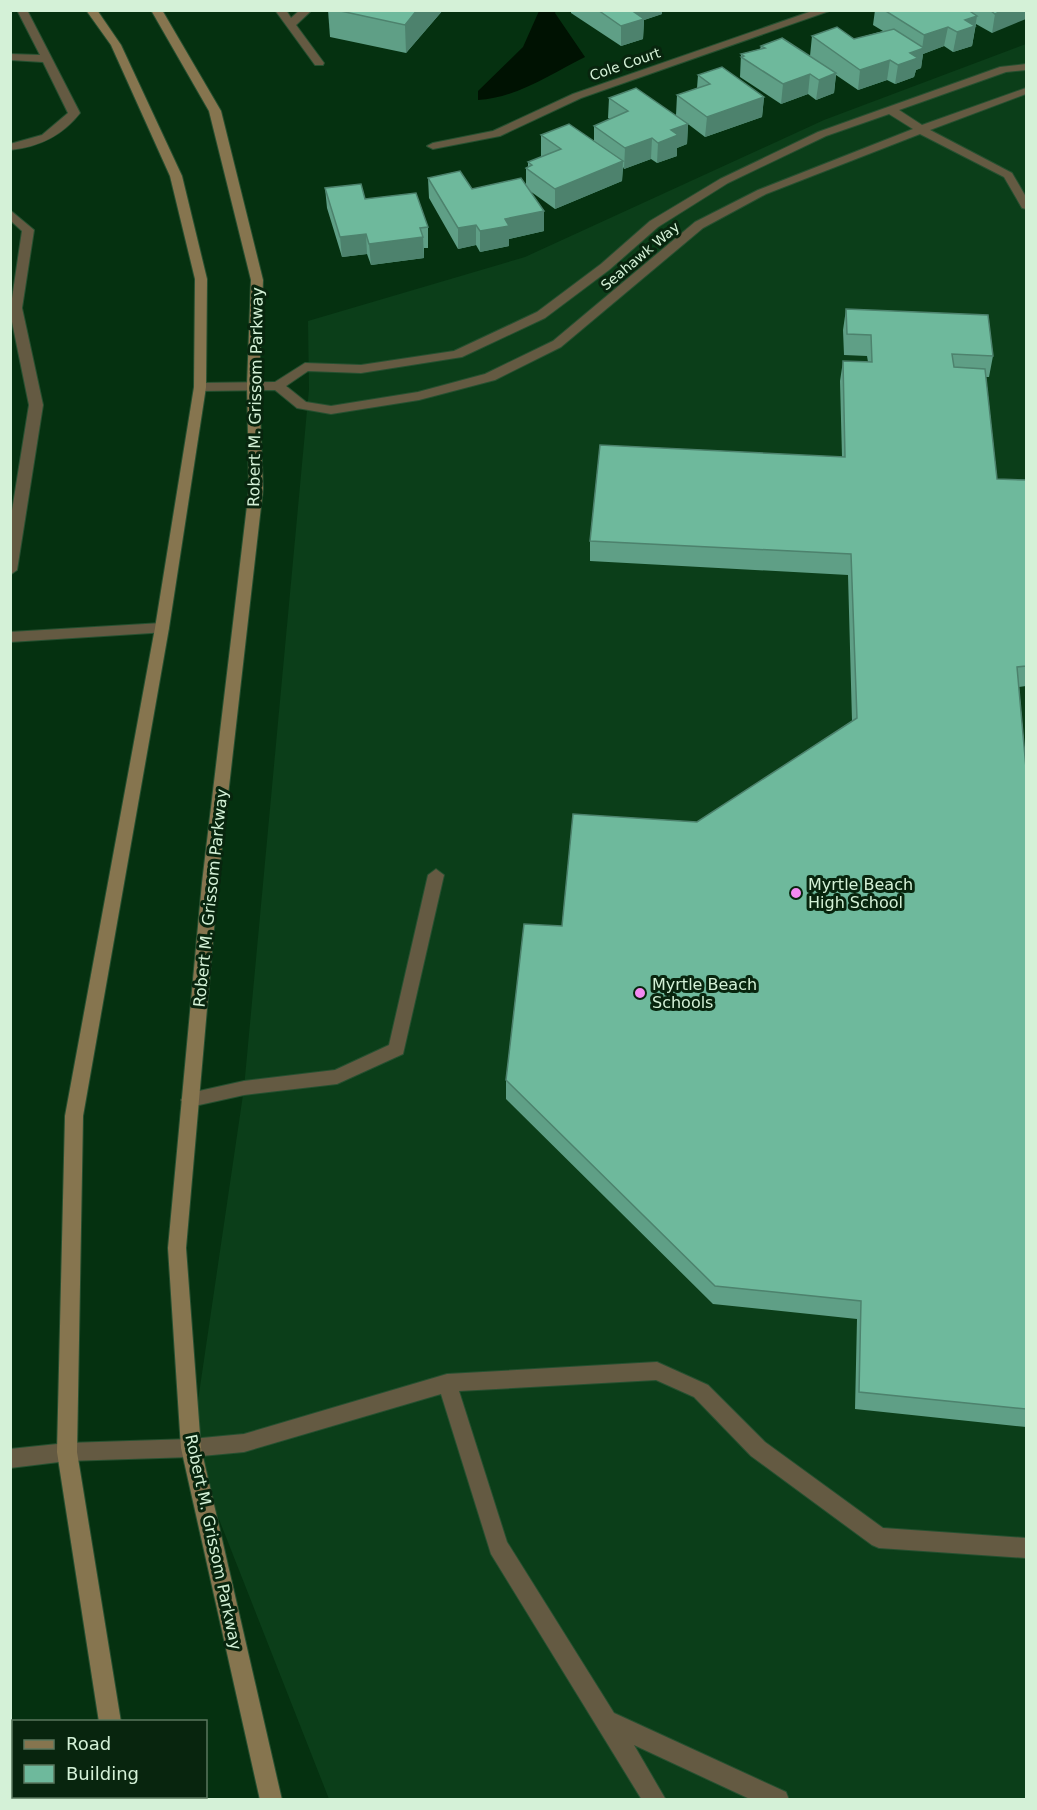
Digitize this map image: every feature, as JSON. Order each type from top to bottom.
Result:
[{"type":"main road","points":[[91,10],[116,45],[176,176],[201,279],[200,387],[162,628],[74,1116],[67,1452],[110,1720]]},
{"type":"main road","name":"Robert M. Grissom Parkway","points":[[156,10],[215,111],[257,280],[253,385],[256,489],[210,883],[177,1248],[191,1448],[271,1800]]},
{"type":"street","points":[[10,147],[45,139],[63,128],[74,113],[22,10]]},
{"type":"street","points":[[280,10],[319,63]]},
{"type":"street","points":[[291,24],[307,10]]},
{"type":"street","name":"Cole Court","points":[[433,146],[496,134],[577,96],[827,10]]},
{"type":"street","points":[[10,57],[48,59]]},
{"type":"street","name":"Seahawk Way","points":[[1026,67],[1004,69],[822,134],[724,181],[654,224],[605,267],[541,315],[457,354],[362,369],[305,367],[278,386],[302,405],[331,410],[418,396],[490,377],[557,344],[699,225],[762,192],[921,129],[1026,92]]},
{"type":"street","points":[[891,110],[921,129],[1008,175],[1026,206]]},
{"type":"street","points":[[10,213],[28,230],[16,308],[36,405],[10,570]]},
{"type":"street","points":[[200,387],[278,386]]},
{"type":"street","points":[[10,637],[162,628]]},
{"type":"street","points":[[190,1100],[244,1088],[337,1077],[397,1049],[436,875]]},
{"type":"street","points":[[10,1459],[67,1452],[191,1448],[244,1443],[447,1383],[657,1371],[701,1390],[759,1449],[879,1538],[1026,1548]]},
{"type":"street","points":[[447,1383],[498,1547],[655,1800]]},
{"type":"street","points":[[606,1721],[778,1800]]},
{"type":"shaded area","points":[[539,11],[556,11],[555,13],[585,57],[520,90],[478,100],[478,91],[523,47]]},
{"type":"shaded area","name":"Myrtle Beach Schools","points":[[1026,44],[1026,1799],[329,1799],[191,1448],[244,1088],[309,389],[308,321],[525,257],[824,120]]},
{"type":"building","points":[[336,10],[417,10],[405,25]]},
{"type":"building","points":[[598,10],[631,10],[644,19],[621,26]]},
{"type":"building","points":[[884,10],[968,10],[977,16],[965,20],[975,26],[957,32],[948,27],[924,35]]},
{"type":"building","points":[[990,10],[1003,10],[995,14]]},
{"type":"building","points":[[837,27],[854,39],[894,29],[924,48],[910,53],[918,58],[898,65],[890,60],[860,70],[812,36]]},
{"type":"building","points":[[782,38],[836,73],[819,80],[810,74],[783,84],[741,57],[744,56],[741,54],[765,48],[761,46]]},
{"type":"building","points":[[722,67],[764,97],[707,117],[677,95],[710,84],[698,75]]},
{"type":"building","points":[[636,88],[688,124],[671,130],[678,135],[658,143],[652,138],[625,148],[594,126],[628,111],[609,98]]},
{"type":"building","points":[[569,124],[623,161],[555,189],[526,168],[532,165],[528,162],[561,149],[541,135]]},
{"type":"building","points":[[460,171],[472,189],[521,178],[544,211],[505,219],[509,226],[480,231],[476,225],[458,228],[428,178]]},
{"type":"building","points":[[361,184],[365,199],[416,193],[428,227],[420,228],[423,237],[369,244],[366,234],[340,237],[325,188]]},
{"type":"building","name":"Myrtle Beach High School","points":[[846,309],[988,315],[993,356],[952,354],[954,367],[985,369],[997,479],[1026,480],[1026,666],[1017,667],[1026,768],[1026,1409],[859,1392],[861,1301],[715,1286],[506,1080],[524,924],[562,926],[573,814],[697,822],[857,718],[851,554],[590,541],[600,445],[845,457],[843,361],[872,362],[871,335],[847,334]]},
{"type":"place","name":"Myrtle Beach High School","points":[[796,893]]},
{"type":"place","name":"Myrtle Beach Schools","points":[[640,993]]}]
